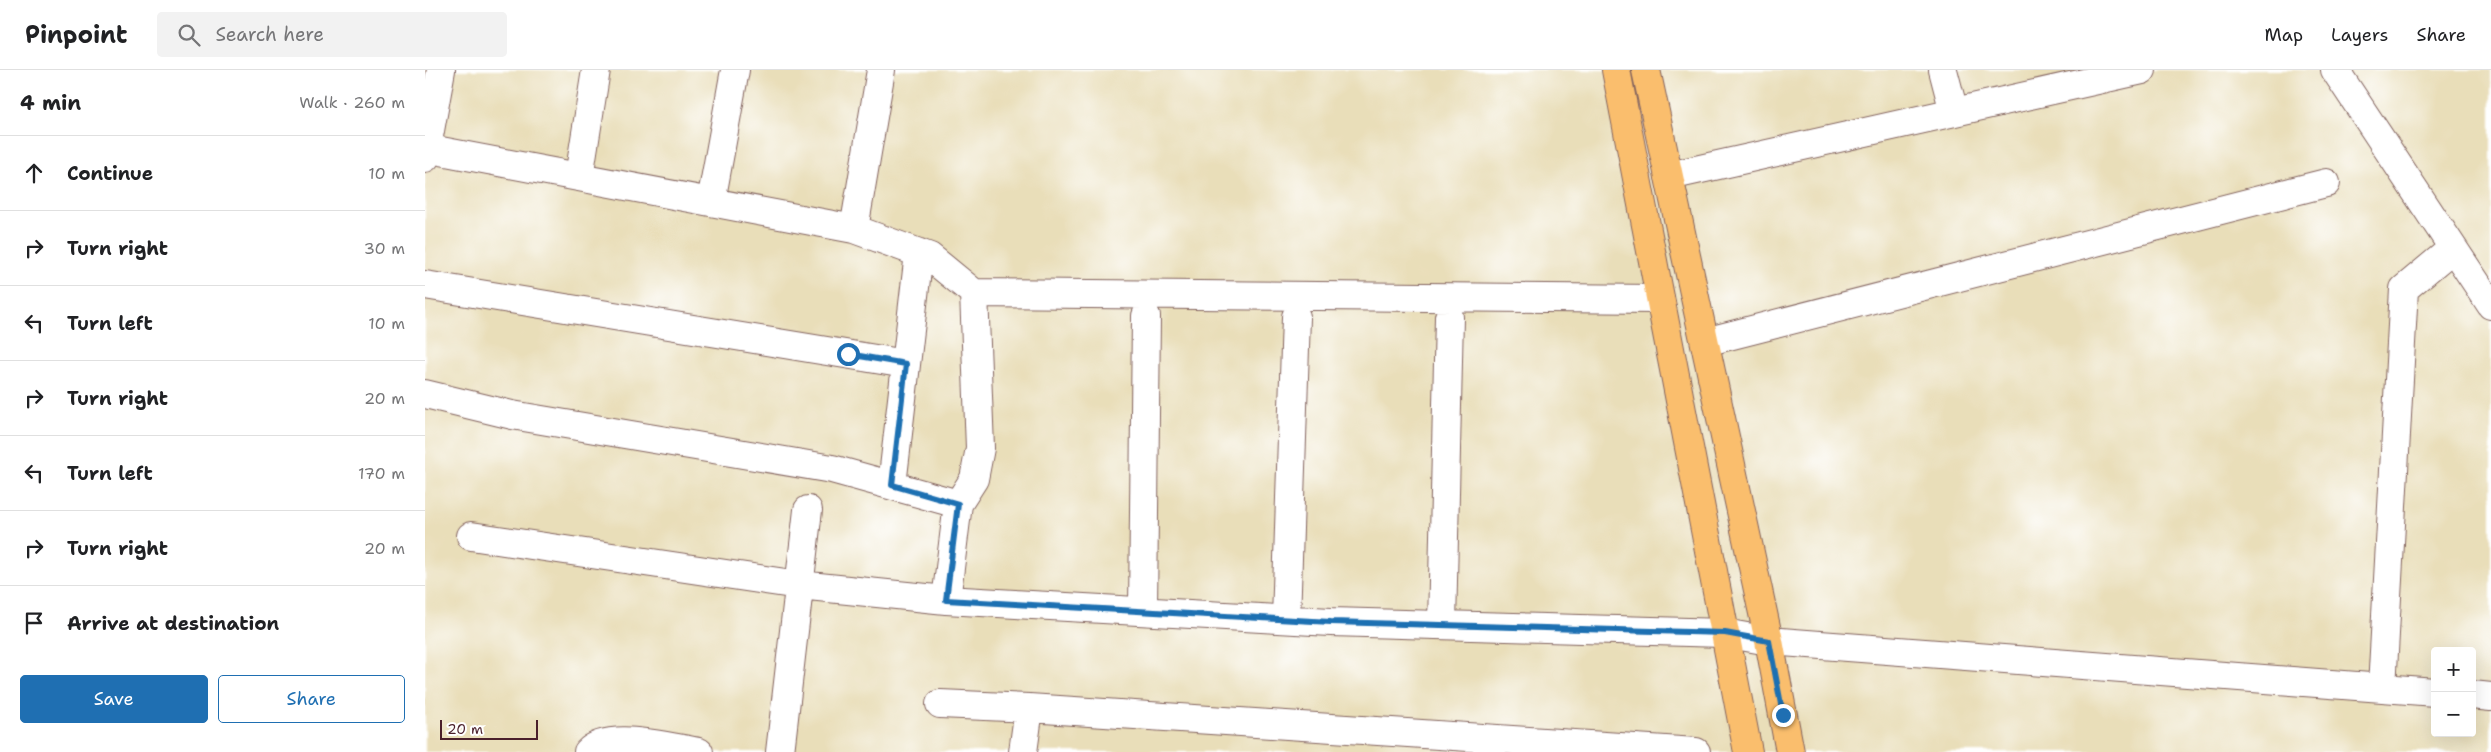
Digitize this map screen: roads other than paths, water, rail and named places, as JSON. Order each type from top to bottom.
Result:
[{"type":"main road","points":[[1616,70],[1748,752]]},
{"type":"main road","points":[[1646,70],[1769,641],[1790,752]]},
{"type":"street","points":[[441,70],[426,151],[579,177],[854,230],[930,257],[974,293],[1660,299]]},
{"type":"street","points":[[579,177],[596,70]]},
{"type":"street","points":[[711,202],[735,70]]},
{"type":"street","points":[[854,230],[881,70]]},
{"type":"street","points":[[1943,70],[1954,112]]},
{"type":"street","points":[[1669,176],[2142,70]]},
{"type":"street","points":[[2335,70],[2491,305]]},
{"type":"street","points":[[1705,342],[2326,183]]},
{"type":"street","points":[[2383,688],[2404,289],[2453,248]]},
{"type":"street","points":[[892,485],[919,253]]},
{"type":"street","points":[[425,285],[906,364]]},
{"type":"street","points":[[946,600],[958,504],[974,478],[980,448],[974,293]]},
{"type":"street","points":[[1143,611],[1145,316]]},
{"type":"street","points":[[1286,619],[1296,317]]},
{"type":"street","points":[[1442,625],[1449,317]]},
{"type":"street","points":[[425,394],[512,415],[833,469],[958,504]]},
{"type":"street","points":[[779,752],[808,510]]},
{"type":"street","points":[[471,536],[799,585],[946,600],[1286,619],[1725,633],[1769,641],[2431,692]]},
{"type":"street","points":[[2476,695],[2491,697]]},
{"type":"street","points":[[940,704],[1029,708],[1696,752]]},
{"type":"street","points":[[1023,752],[1029,708]]},
{"type":"street","points":[[588,752],[593,747],[622,740],[685,751]]}]
